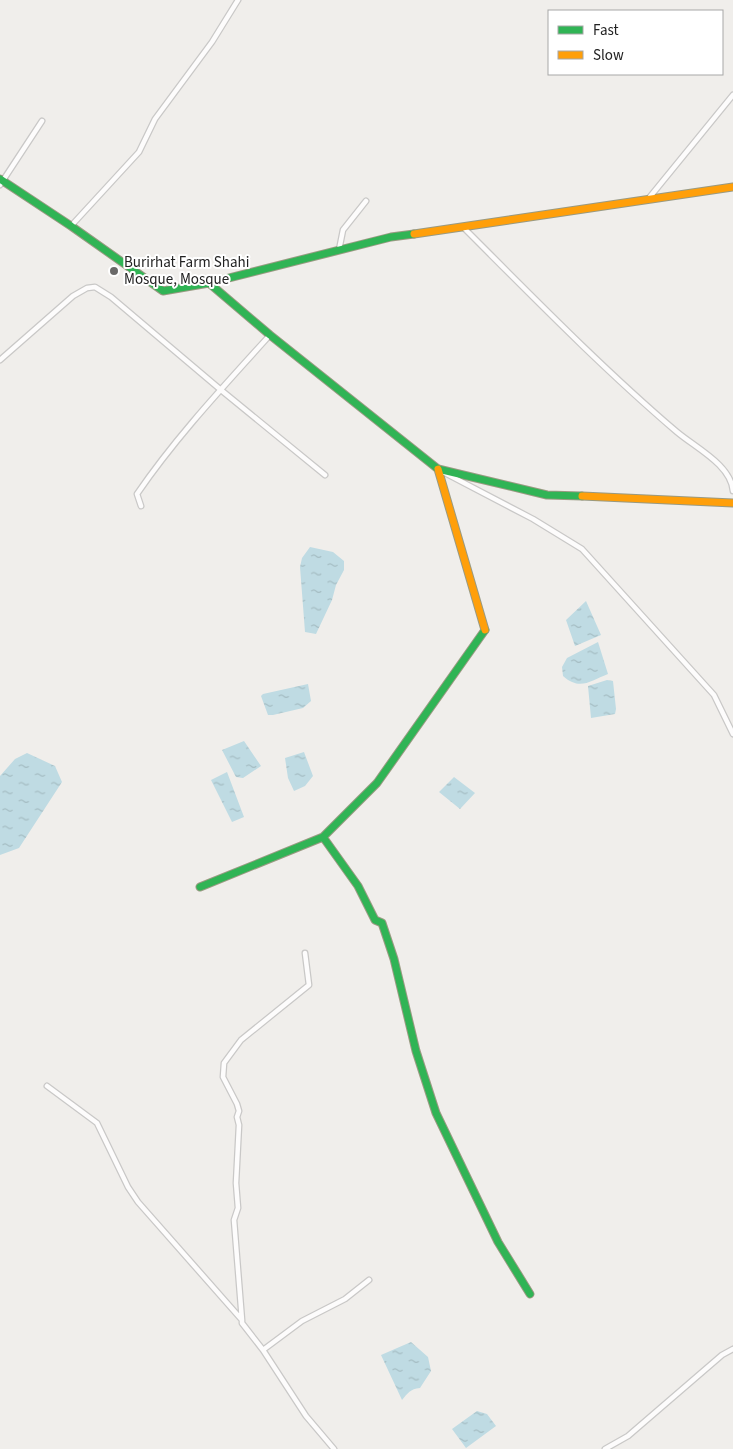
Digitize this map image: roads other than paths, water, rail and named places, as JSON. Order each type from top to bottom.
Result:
[{"type":"street","points":[[72,226],[139,152],[154,118],[212,42],[238,0]]},
{"type":"street","points":[[648,200],[733,94]]},
{"type":"street","points":[[42,121],[1,181],[72,226],[163,291],[209,283],[391,238],[733,188]]},
{"type":"street","points":[[339,250],[343,230],[366,201]]},
{"type":"street","points":[[463,227],[633,394],[723,468],[732,482],[733,491]]},
{"type":"street","points":[[209,283],[270,335],[438,470],[533,519],[582,549],[714,695],[733,734]]},
{"type":"street","points":[[0,360],[73,296],[87,288],[95,287],[111,297],[220,390],[325,475]]},
{"type":"street","points":[[141,506],[137,494],[153,470],[220,390],[270,335]]},
{"type":"street","points":[[438,470],[547,495],[733,503]]},
{"type":"street","points":[[200,888],[323,837],[377,783],[485,631],[438,470]]},
{"type":"street","points":[[323,837],[358,886],[374,920],[382,923],[394,959],[416,1050],[436,1113],[498,1242],[530,1294]]},
{"type":"street","points":[[305,953],[309,985],[241,1040],[224,1063],[223,1077],[239,1111],[237,1118],[239,1125],[236,1183],[238,1208],[234,1220],[242,1323],[263,1350],[306,1416],[334,1449]]},
{"type":"street","points":[[48,1086],[97,1123],[128,1187],[143,1207],[242,1320]]},
{"type":"street","points":[[263,1350],[302,1321],[345,1299],[369,1280]]},
{"type":"street","points":[[605,1449],[628,1436],[722,1355],[733,1349]]},
{"type":"water","points":[[310,547],[333,552],[344,561],[344,570],[316,634],[305,632],[300,567],[302,558]]},
{"type":"water","points":[[586,601],[601,635],[575,646],[566,620]]},
{"type":"water","points":[[598,642],[608,674],[580,684],[569,681],[563,676],[562,667],[567,658]]},
{"type":"water","points":[[607,680],[613,681],[615,714],[591,718],[588,686]]},
{"type":"water","points":[[308,684],[311,701],[303,708],[268,715],[261,696],[263,694]]},
{"type":"water","points":[[244,741],[261,766],[243,778],[236,777],[222,750]]},
{"type":"water","points":[[304,752],[313,776],[305,786],[294,791],[288,778],[285,758]]},
{"type":"water","points":[[27,753],[55,766],[62,782],[19,848],[0,855],[0,776],[15,759]]},
{"type":"water","points":[[227,772],[244,817],[232,822],[211,780]]},
{"type":"water","points":[[454,777],[475,793],[460,809],[439,792]]},
{"type":"water","points":[[411,1342],[428,1357],[431,1371],[420,1388],[411,1390],[402,1400],[381,1355]]},
{"type":"water","points":[[477,1411],[487,1414],[496,1426],[466,1448],[452,1429]]},
{"type":"place","name":"Burirhat Farm Shahi Mosque, Mosque","points":[[114,271]]}]
